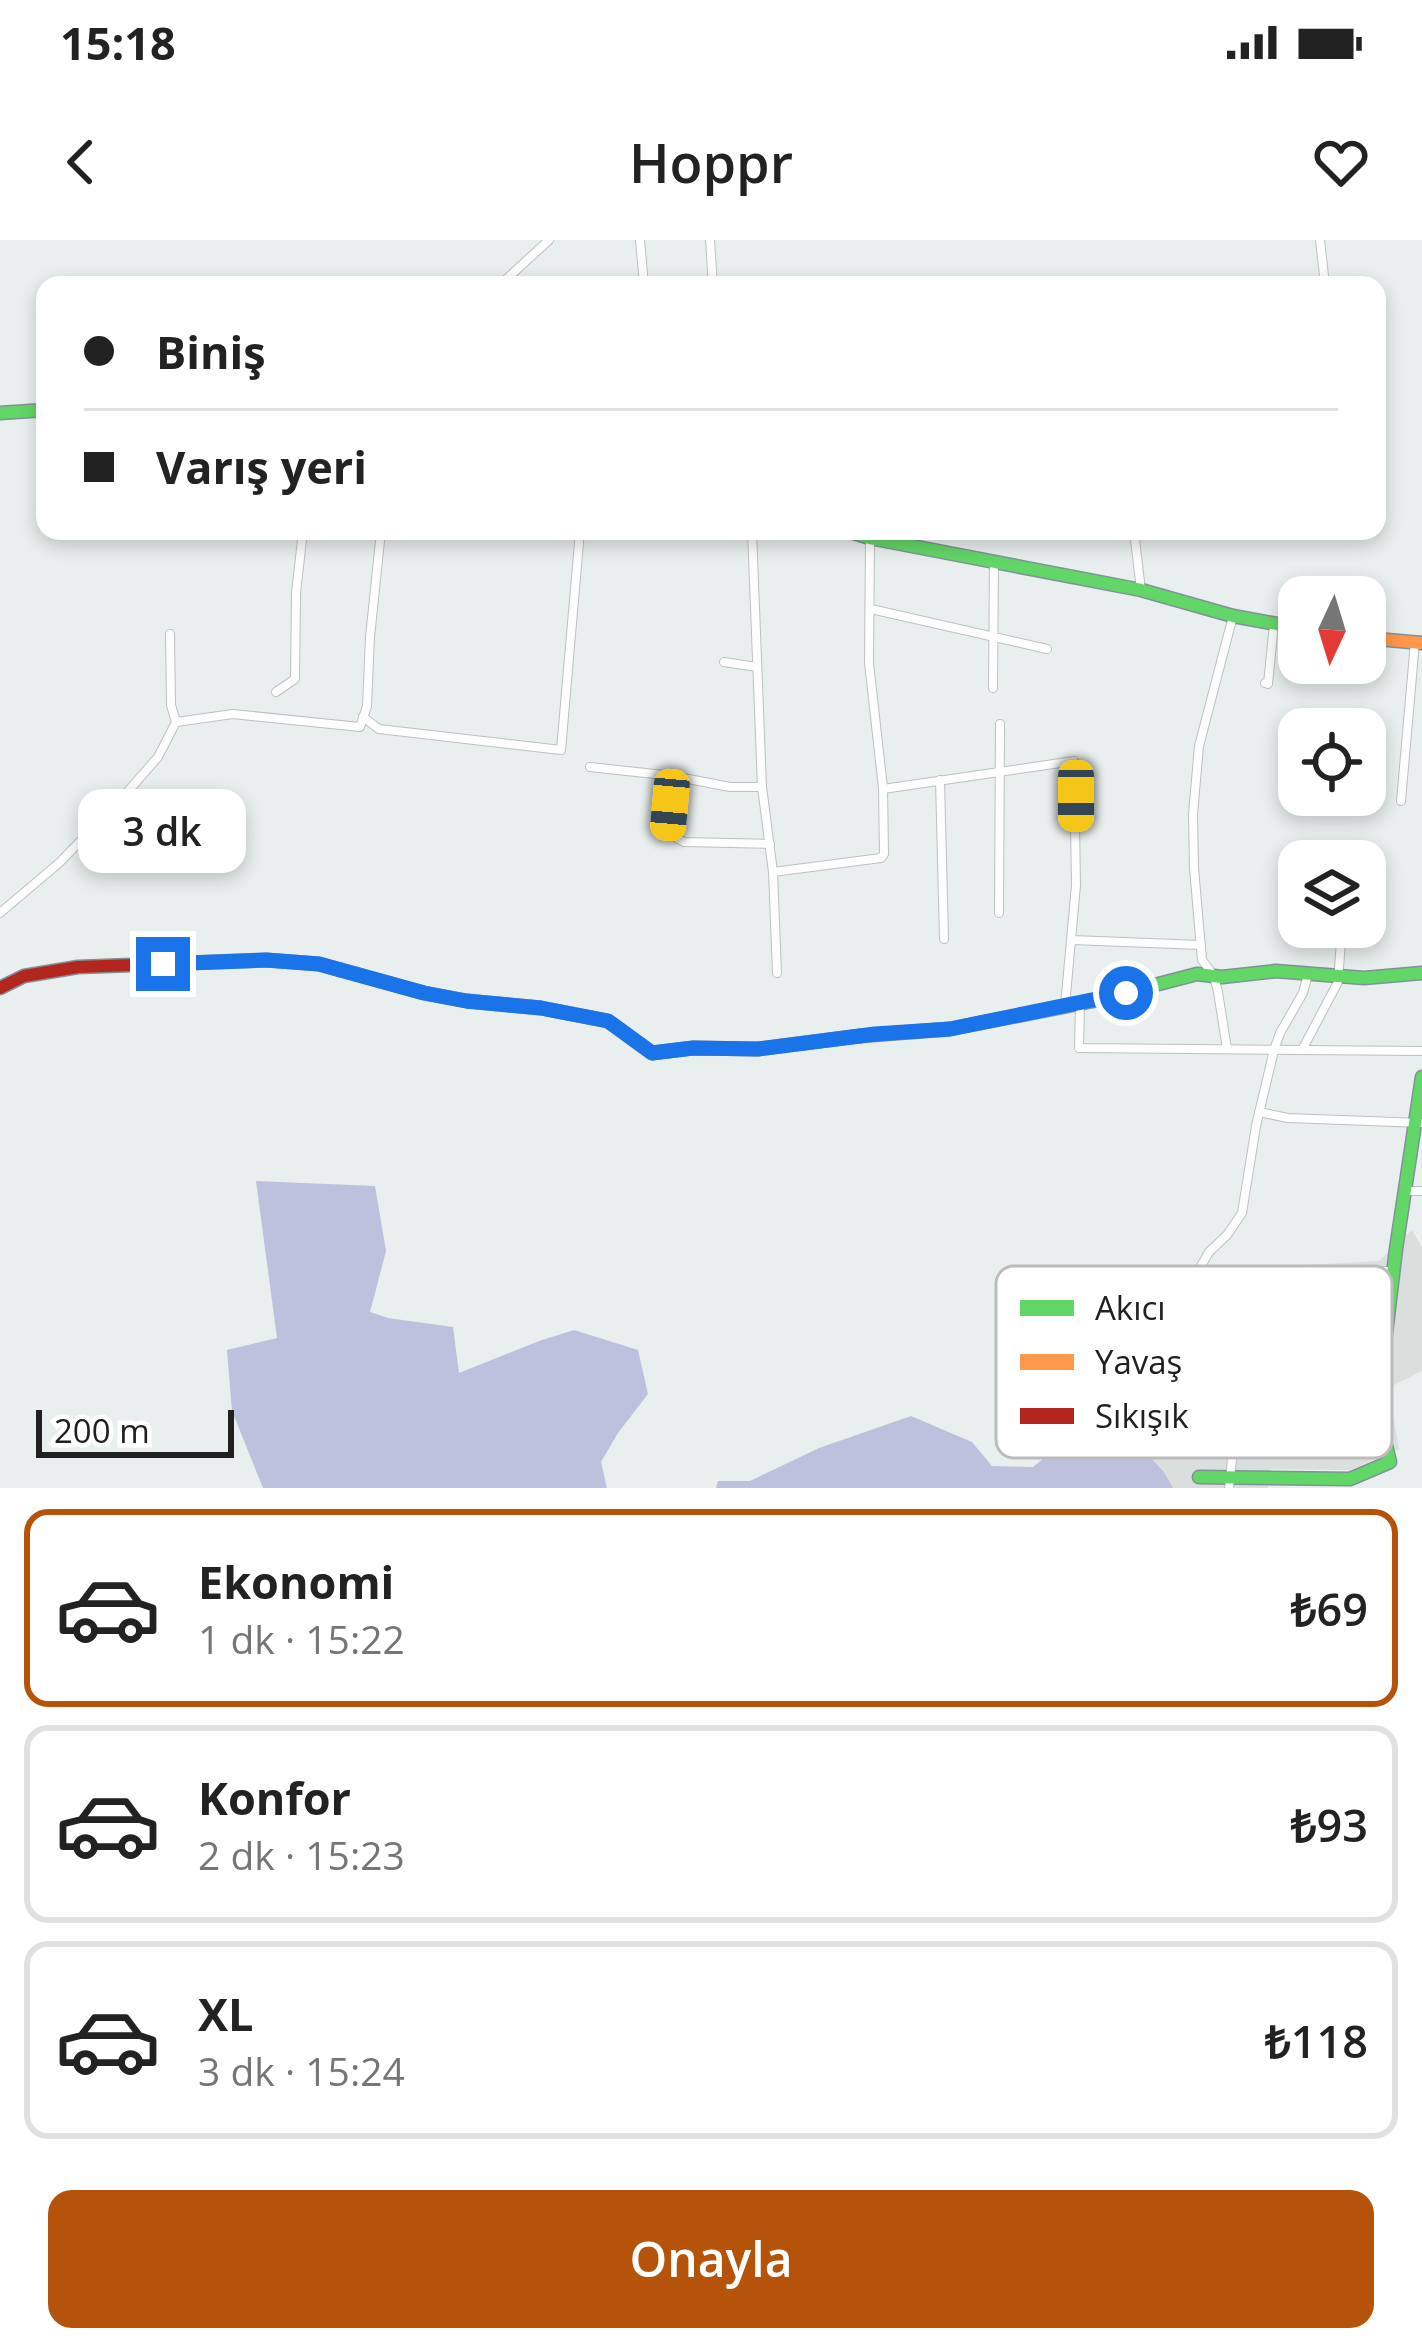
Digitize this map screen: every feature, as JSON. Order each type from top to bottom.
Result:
[{"type":"street","points":[[510,276],[549,240]]},
{"type":"street","points":[[640,240],[643,276]]},
{"type":"street","points":[[710,240],[712,276]]},
{"type":"street","points":[[1320,240],[1324,276]]},
{"type":"street","points":[[0,413],[36,411]]},
{"type":"street","points":[[275,692],[295,680],[302,540]]},
{"type":"street","points":[[176,722],[232,714],[360,727],[367,706],[381,540]]},
{"type":"street","points":[[363,717],[379,729],[561,750],[579,540]]},
{"type":"street","points":[[752,540],[762,787],[777,973]]},
{"type":"street","points":[[772,872],[884,854],[883,788],[869,663],[870,540]]},
{"type":"street","points":[[881,540],[1141,590],[1278,625]]},
{"type":"street","points":[[1135,540],[1141,590]]},
{"type":"street","points":[[993,688],[994,560]]},
{"type":"street","points":[[871,609],[1047,649]]},
{"type":"street","points":[[1227,1049],[1214,976],[1202,960],[1193,833],[1199,746],[1233,616]]},
{"type":"street","points":[[1264,683],[1268,684],[1274,624]]},
{"type":"street","points":[[0,914],[59,863],[158,757],[176,722],[171,705],[170,634]]},
{"type":"street","points":[[1386,640],[1419,643],[1401,801]]},
{"type":"street","points":[[724,662],[758,668]]},
{"type":"street","points":[[999,914],[1000,724]]},
{"type":"street","points":[[883,788],[1074,760],[1072,940],[1078,1048],[1422,1052]]},
{"type":"street","points":[[590,766],[730,787],[762,787]]},
{"type":"street","points":[[673,776],[668,833],[684,842],[770,844]]},
{"type":"street","points":[[940,780],[944,939]]},
{"type":"street","points":[[1072,940],[1201,945]]},
{"type":"street","points":[[1302,1050],[1340,976],[1341,948]]},
{"type":"street","points":[[0,988],[24,976],[78,967],[266,960],[319,964],[424,993],[608,1021],[652,1053],[758,1049],[950,1029],[1197,974],[1264,971],[1381,977],[1422,973]]},
{"type":"street","points":[[1201,1266],[1242,1213],[1258,1112],[1274,1050],[1308,974]]},
{"type":"street","points":[[1392,1288],[1422,1077]]},
{"type":"street","points":[[1258,1112],[1288,1118],[1419,1123]]},
{"type":"street","points":[[1404,1191],[1422,1191]]},
{"type":"street","points":[[1199,1477],[1230,1483],[1350,1479],[1390,1462],[1389,1458]]},
{"type":"shaded area","points":[[256,1181],[375,1186],[386,1251],[370,1312],[453,1327],[459,1373],[574,1330],[638,1350],[648,1394],[601,1462],[607,1488],[263,1488],[232,1411],[227,1350],[277,1338]]},
{"type":"shaded area","points":[[1412,1230],[1422,1247],[1422,1371],[1392,1386],[1392,1266],[1287,1266],[1379,1261]]},
{"type":"shaded area","points":[[1392,1410],[1399,1449],[1392,1452]]},
{"type":"shaded area","points":[[911,1416],[972,1442],[992,1466],[1033,1467],[1044,1458],[1151,1458],[1173,1488],[716,1488],[718,1481],[750,1481],[819,1448]]},
{"type":"shaded area","points":[[1151,1458],[1378,1458],[1350,1470],[1271,1469],[1268,1488],[1173,1488]]},
{"type":"traffic: fast","points":[[0,413],[36,411]]},
{"type":"traffic: fast","points":[[880,540],[1141,590],[1278,624]]},
{"type":"traffic: fast","points":[[860,1036],[950,1029],[1093,1001],[1197,974],[1222,977],[1276,971],[1364,978],[1422,973]]},
{"type":"traffic: fast","points":[[1392,1283],[1422,1077]]},
{"type":"traffic: fast","points":[[1199,1477],[1350,1479],[1390,1462],[1389,1458]]},
{"type":"traffic: slow","points":[[1386,640],[1422,643]]},
{"type":"traffic: jam","points":[[0,988],[24,976],[78,967],[266,960],[319,964],[424,993],[608,1021],[652,1053],[758,1049],[860,1036]]},
{"type":"route","points":[[163,964],[266,960],[319,964],[424,993],[608,1021],[652,1053],[758,1049],[950,1029],[1126,993]]}]
